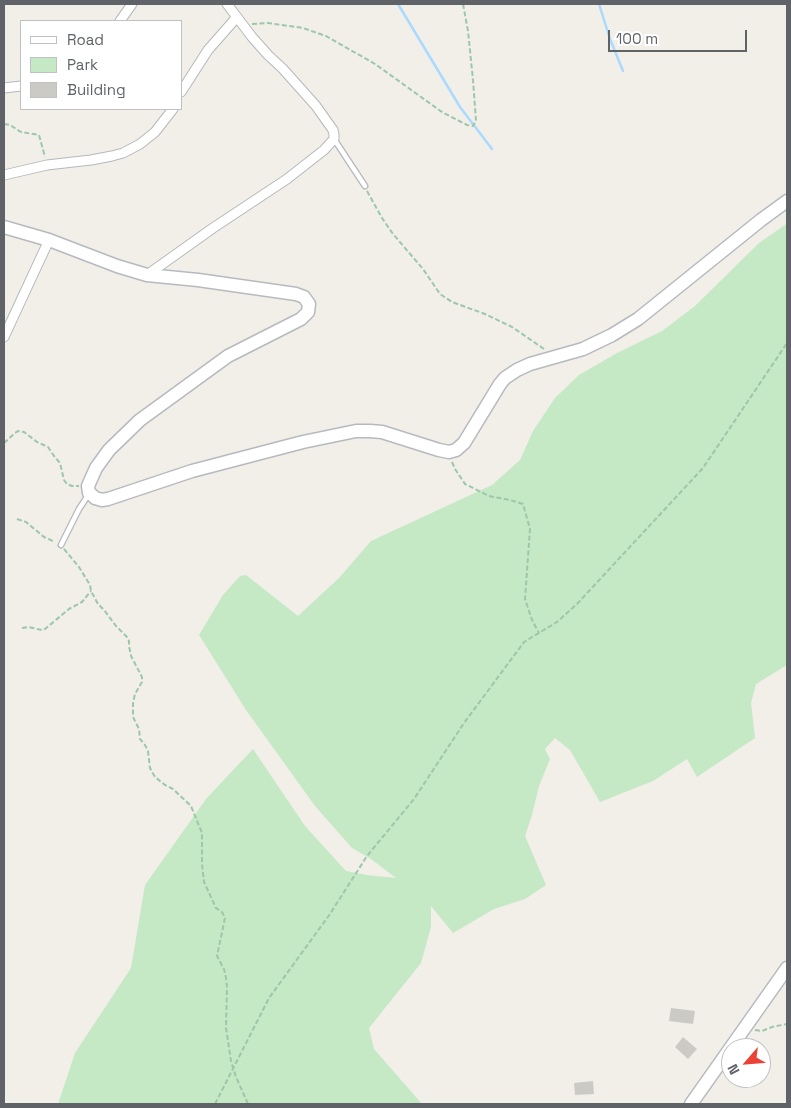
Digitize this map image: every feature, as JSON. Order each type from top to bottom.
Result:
[{"type":"main road","points":[[5,229],[49,240],[117,266],[147,275],[296,294],[304,297],[309,304],[308,312],[301,319],[228,356],[140,420],[108,450],[96,468],[89,489],[95,498],[102,500],[192,471],[303,442],[356,431],[382,432],[439,450],[449,452],[456,450],[464,444],[505,378],[530,364],[583,349],[612,335],[638,319],[787,201]]},
{"type":"main road","points":[[691,1104],[787,968]]},
{"type":"street","points":[[121,20],[132,4]]},
{"type":"street","points":[[147,275],[287,179],[324,150],[334,139],[333,130],[316,106],[252,37],[227,4]]},
{"type":"street","points":[[182,90],[208,50],[240,21]]},
{"type":"street","points":[[4,88],[20,86]]},
{"type":"street","points":[[4,175],[46,165],[91,160],[123,153],[140,144],[155,132],[171,110]]},
{"type":"street","points":[[4,337],[49,240]]},
{"type":"lane","points":[[334,139],[365,186]]},
{"type":"lane","points":[[60,545],[89,489]]},
{"type":"path","points":[[240,21],[303,28],[326,36],[375,64],[442,112],[467,125],[473,126],[476,121],[473,80],[463,4]]},
{"type":"path","points":[[4,124],[10,125],[21,132],[39,135],[46,165]]},
{"type":"path","points":[[365,186],[392,234],[423,269],[440,294],[452,302],[485,314],[512,327],[556,357]]},
{"type":"path","points":[[215,1104],[269,998],[330,914],[367,856],[414,799],[464,723],[524,642],[557,622],[577,604],[703,468],[787,343]]},
{"type":"path","points":[[4,443],[15,432],[24,432],[51,450],[60,463],[64,480],[67,484],[89,489]]},
{"type":"path","points":[[449,452],[455,469],[465,484],[489,496],[524,504],[530,529],[525,599],[532,620],[539,633]]},
{"type":"path","points":[[90,585],[98,604],[127,637],[131,656],[142,677],[142,682],[135,694],[132,711],[139,729],[140,739],[148,751],[150,768],[155,776],[173,789],[191,806],[202,832],[204,882],[216,908],[222,912],[225,918],[217,956],[226,978],[226,1028],[231,1061],[236,1078],[248,1104]]},
{"type":"path","points":[[22,628],[45,629],[69,609],[82,602],[91,591]]},
{"type":"path","points":[[746,1026],[762,1031],[787,1024]]},
{"type":"green space","points":[[787,222],[787,665],[756,684],[751,703],[755,738],[697,777],[687,759],[653,781],[600,802],[570,750],[555,738],[545,749],[550,759],[539,786],[525,836],[546,885],[525,899],[494,909],[453,933],[431,906],[431,927],[421,963],[369,1028],[374,1049],[422,1104],[58,1104],[75,1053],[131,968],[145,885],[206,799],[253,749],[305,826],[346,871],[396,878],[371,859],[352,848],[315,806],[246,710],[199,635],[223,595],[240,576],[246,575],[298,616],[339,578],[371,541],[492,485],[520,460],[533,431],[555,398],[579,375],[617,353],[662,331],[695,306],[759,243]]},
{"type":"building","points":[[671,1008],[695,1011],[693,1024],[669,1021]]},
{"type":"building","points":[[683,1037],[697,1049],[688,1059],[675,1047]]},
{"type":"building","points":[[593,1081],[594,1094],[575,1095],[574,1083]]},
{"type":"waterway","points":[[398,4],[460,107],[492,149]]},
{"type":"waterway","points":[[599,4],[623,71]]}]
